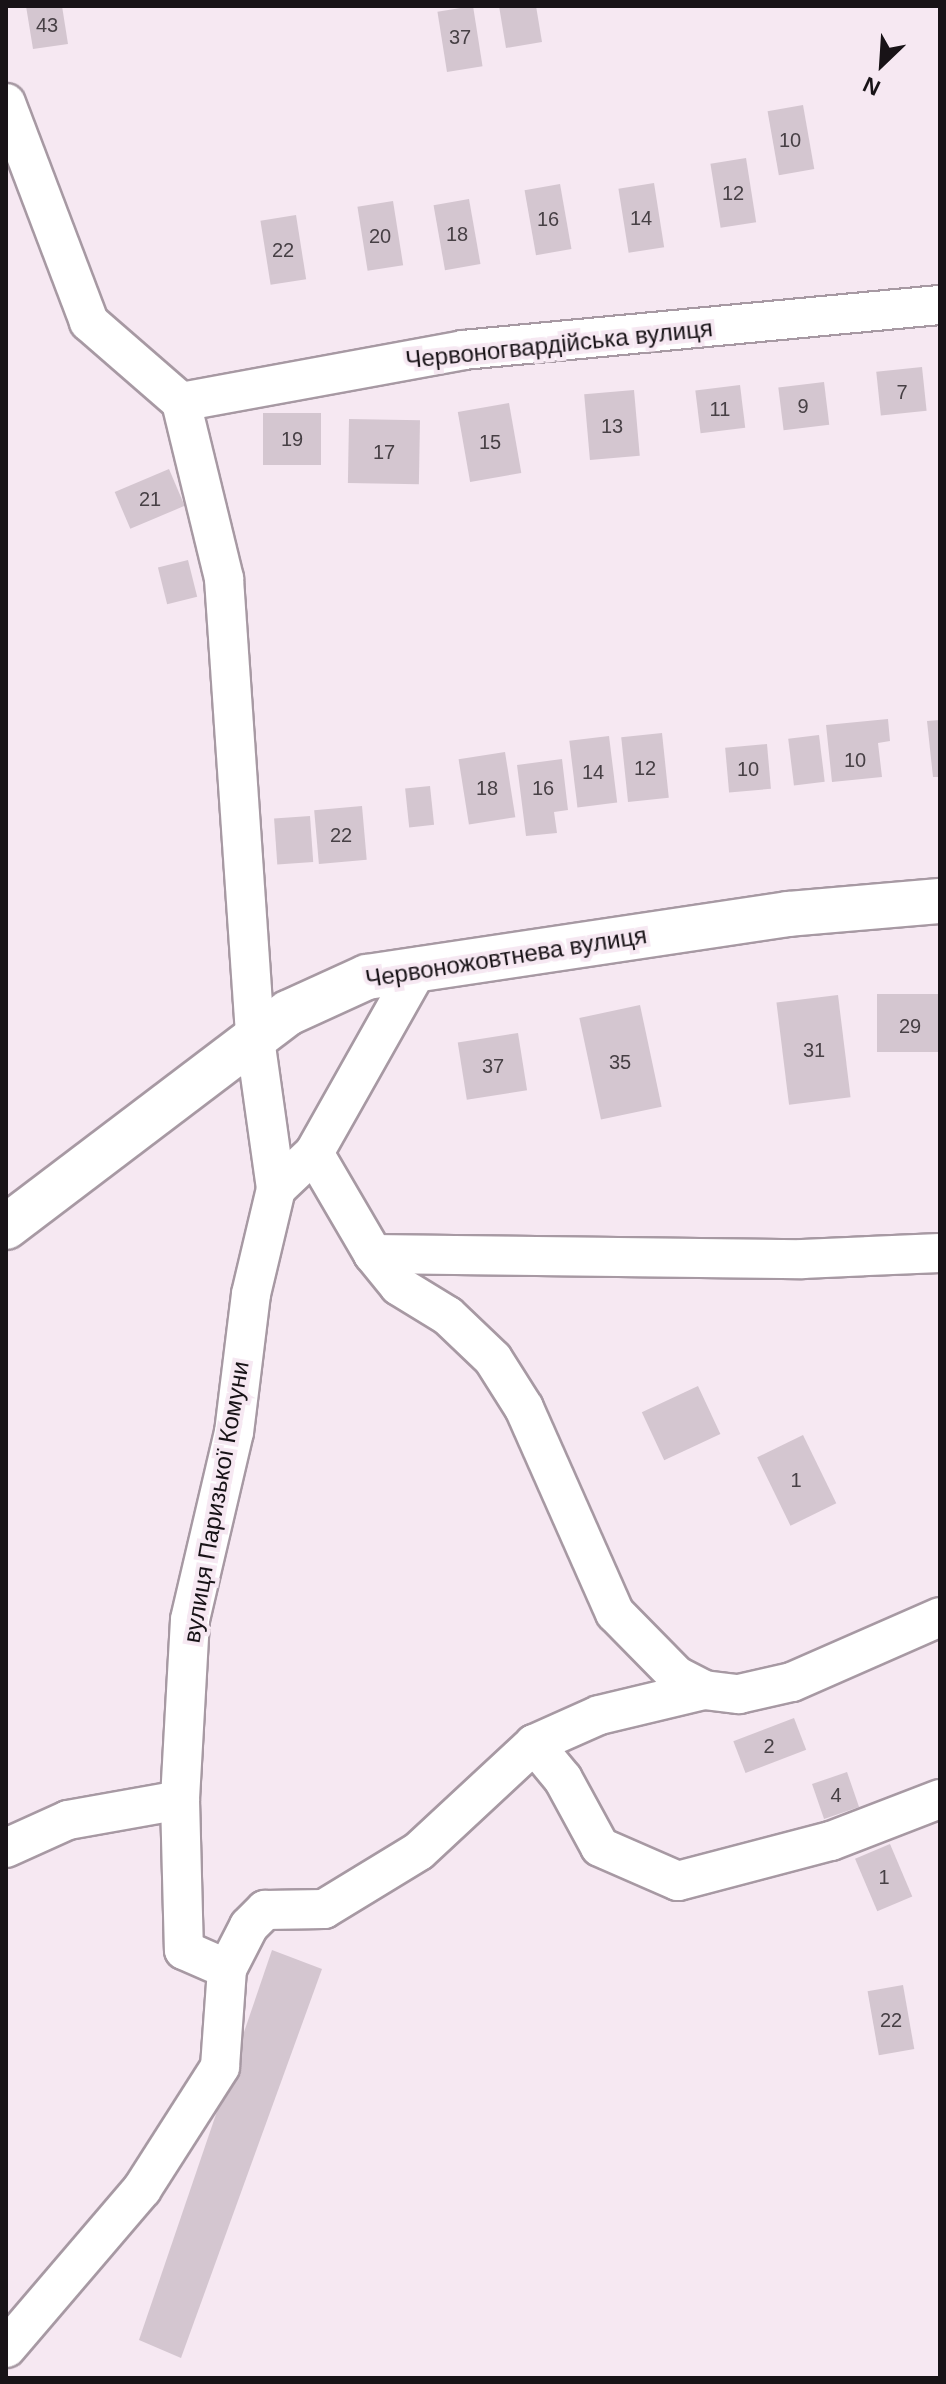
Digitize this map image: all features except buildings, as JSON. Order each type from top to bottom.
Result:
[{"type":"street","points":[[6,103],[89,322],[181,402]]},
{"type":"street","name":"Червоногвардійська вулиця","points":[[181,402],[463,350],[940,305]]},
{"type":"street","name":"вулиця Паризької Комуни","points":[[181,402],[224,579],[255,1039],[276,1189],[251,1294],[234,1432],[190,1620],[180,1800],[184,1950],[227,1969]]},
{"type":"street","name":"Червоножовтнева вулиця","points":[[6,1227],[255,1039],[325,992],[419,967],[788,914],[940,901]]},
{"type":"street","points":[[276,1189],[314,1153],[419,967]]},
{"type":"street","points":[[314,1153],[373,1254],[399,1286],[448,1316],[493,1359],[524,1408],[615,1613],[646,1650],[704,1690]]},
{"type":"street","points":[[373,1254],[802,1259],[940,1253]]},
{"type":"street","points":[[6,2348],[142,2189],[220,2067],[227,1969],[249,1926],[265,1910],[324,1909],[419,1851],[534,1744],[599,1715],[704,1690],[739,1694],[792,1682],[940,1617]]},
{"type":"street","points":[[534,1744],[563,1779],[600,1847],[678,1881],[831,1841],[940,1799]]},
{"type":"street","points":[[6,1848],[68,1820],[180,1800]]}]
